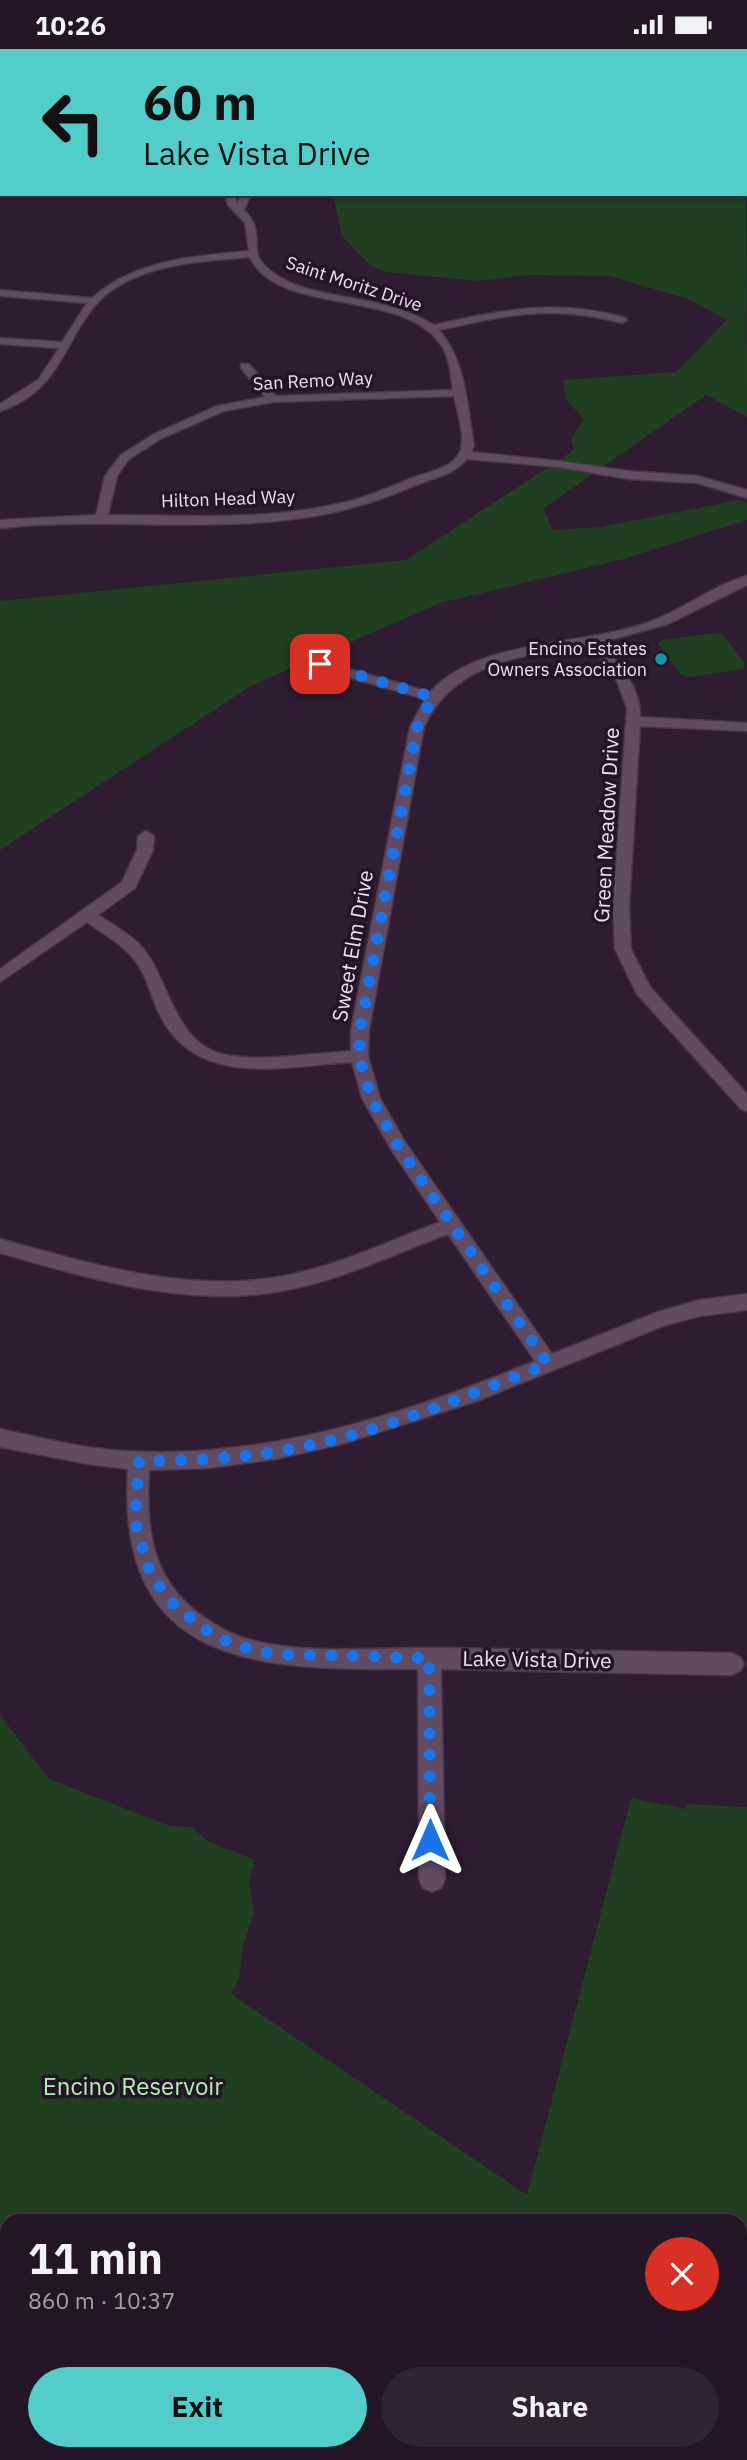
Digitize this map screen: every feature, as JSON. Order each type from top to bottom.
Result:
[{"type":"street","points":[[0,408],[23,397],[42,382],[94,301],[114,285],[151,269],[190,260],[253,254],[253,236],[249,223],[239,210],[230,204],[229,196]]},
{"type":"street","points":[[239,210],[246,196]]},
{"type":"street","name":"Saint Moritz Drive","points":[[253,254],[265,271],[289,285],[395,312],[431,329],[447,346],[458,393]]},
{"type":"street","points":[[0,293],[94,301]]},
{"type":"street","points":[[431,329],[507,312],[554,307],[599,311],[622,320]]},
{"type":"street","points":[[0,341],[65,345]]},
{"type":"street","points":[[245,366],[272,398]]},
{"type":"street","points":[[458,393],[468,446],[466,455],[698,480],[747,493]]},
{"type":"street","name":"San Remo Way","points":[[101,519],[111,476],[125,457],[139,446],[178,426],[221,408],[272,398],[458,393]]},
{"type":"street","name":"Hilton Head Way","points":[[0,524],[39,520],[256,519],[322,511],[373,498],[451,467],[466,455]]},
{"type":"street","points":[[320,664],[433,697],[457,678],[489,663],[541,649],[594,641],[668,619],[747,580]]},
{"type":"street","name":"Green Meadow Drive","points":[[594,641],[624,681],[634,708],[621,908],[623,949],[643,990],[747,1105]]},
{"type":"street","name":"Sweet Elm Drive","points":[[433,697],[417,727],[360,1030],[359,1056],[371,1098],[398,1146],[548,1364]]},
{"type":"street","points":[[633,722],[747,727]]},
{"type":"street","points":[[0,977],[129,885],[145,850],[146,836]]},
{"type":"street","points":[[89,916],[134,948],[148,967],[170,1018],[194,1047],[217,1059],[246,1063],[359,1056]]},
{"type":"street","points":[[0,1245],[134,1279],[233,1288],[284,1283],[452,1226]]},
{"type":"street","points":[[0,1439],[139,1461],[239,1456],[319,1443],[403,1420],[658,1320],[700,1308],[747,1302]]},
{"type":"street","name":"Lake Vista Drive","points":[[139,1461],[135,1521],[148,1567],[166,1597],[201,1627],[233,1645],[273,1654],[732,1664]]},
{"type":"street","points":[[429,1658],[432,1879]]},
{"type":"green space","points":[[333,196],[746,196],[747,417],[706,395],[544,508],[552,530],[600,527],[739,500],[747,504],[747,520],[620,560],[440,603],[251,686],[0,850],[0,601],[406,560],[550,466],[564,461],[565,456],[574,450],[571,439],[584,419],[566,400],[563,380],[676,372],[727,320],[688,299],[610,276],[527,275],[479,281],[385,272],[371,266],[342,236]]},
{"type":"green space","points":[[716,633],[723,635],[745,664],[743,669],[689,677],[680,674],[658,644],[661,640]]},
{"type":"green space","name":"Encino Reservoir","points":[[0,1715],[49,1779],[170,1826],[192,1827],[207,1841],[255,1860],[249,1882],[254,1912],[243,1947],[239,1978],[231,1994],[527,2195],[631,1798],[685,1809],[687,1804],[747,1807],[747,2214],[0,2214]]},
{"type":"place","name":"Encino Estates Owners Association","points":[[661,659]]},
{"type":"route","points":[[320,664],[433,697],[417,727],[360,1030],[359,1056],[371,1098],[398,1146],[548,1364],[403,1420],[319,1443],[239,1456],[139,1461],[135,1521],[148,1567],[166,1597],[201,1627],[233,1645],[273,1654],[377,1659],[429,1658],[430,1840]]}]
